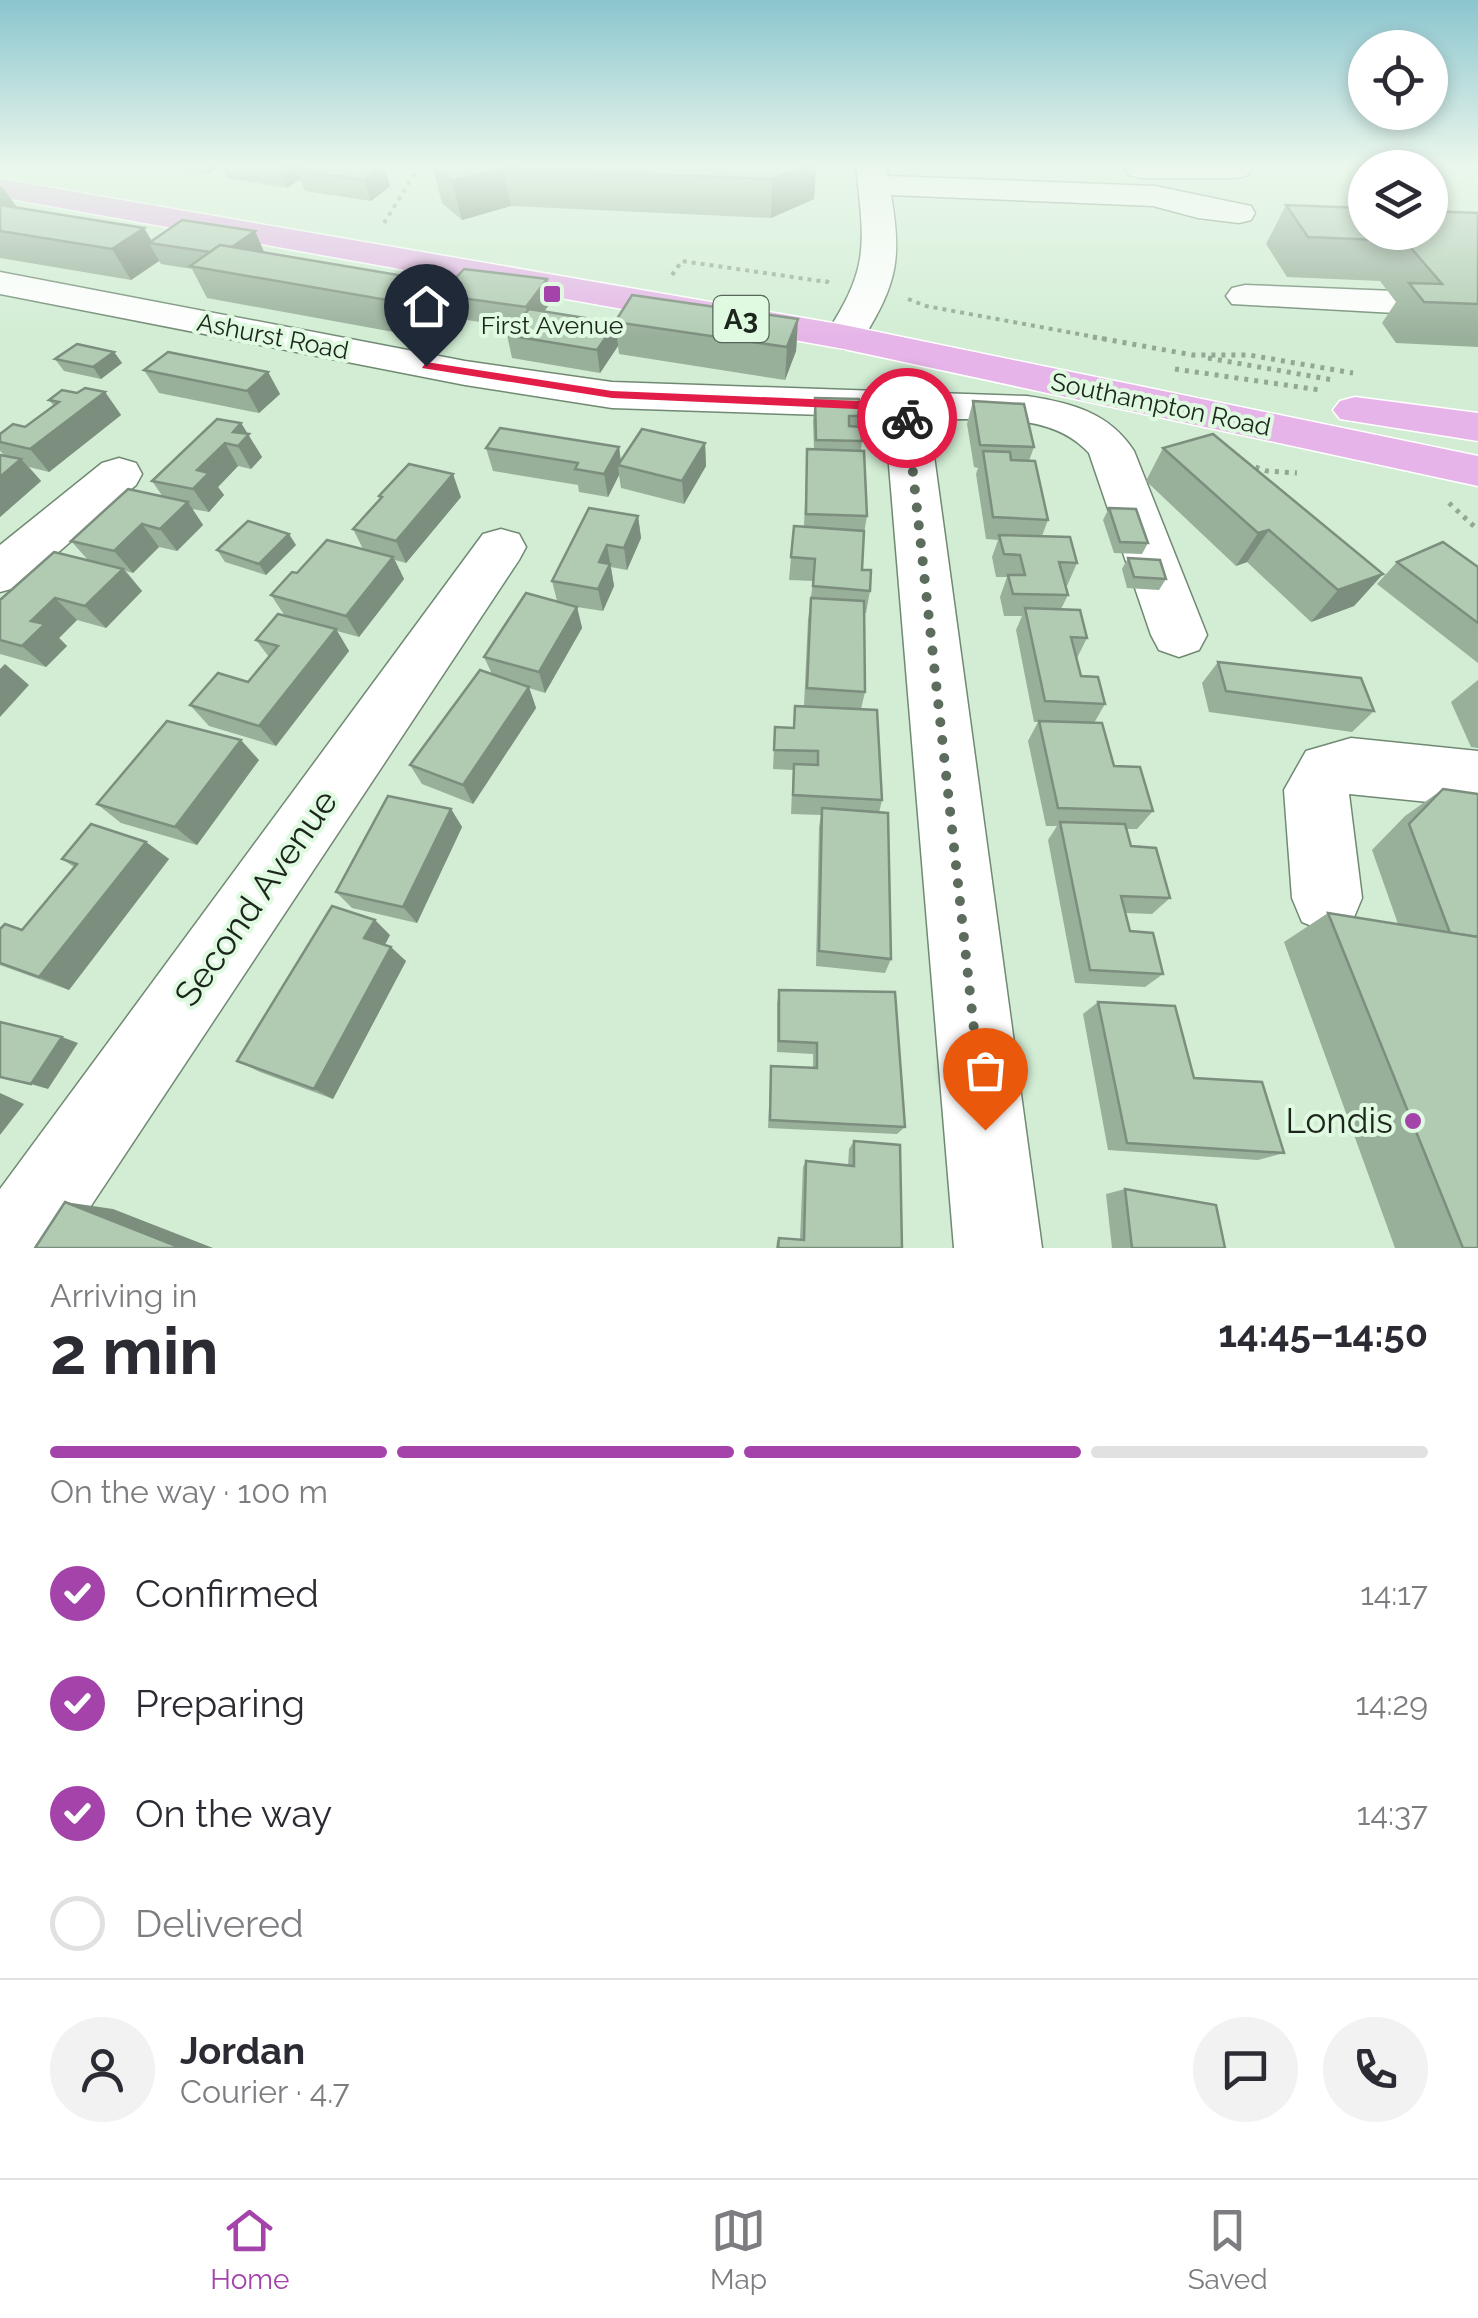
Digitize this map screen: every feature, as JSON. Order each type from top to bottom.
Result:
[{"type":"main road","name":"Southampton Road","points":[[214,223],[1384,415],[1478,427]]},
{"type":"main road","name":"Southampton Road","points":[[336,223],[667,282],[850,328],[1478,472]]},
{"type":"street","points":[[850,328],[878,282],[884,248],[880,223]]},
{"type":"street","name":"Ashurst Road","points":[[0,282],[465,373],[593,392],[1028,409],[1066,416],[1100,433],[1116,463],[1179,635]]},
{"type":"street","points":[[1245,296],[1396,302]]},
{"type":"street","points":[[906,407],[998,1248]]},
{"type":"street","points":[[0,573],[120,474]]},
{"type":"street","name":"Second Avenue","points":[[11,1248],[501,548]]},
{"type":"street","points":[[1327,898],[1316,790],[1328,771],[1351,766],[1478,780]]},
{"type":"path","points":[[380,231],[385,223]]},
{"type":"path","points":[[667,282],[682,260],[827,282],[835,268]]},
{"type":"path","points":[[878,282],[896,285],[907,298],[926,306],[1348,382]]},
{"type":"path","points":[[1193,355],[1249,355],[1359,374]]},
{"type":"building","points":[[0,223],[114,223],[144,228],[112,249],[0,231]]},
{"type":"building","points":[[177,223],[255,231],[232,247],[220,245],[210,252],[149,243]]},
{"type":"building","points":[[1299,223],[1348,223],[1348,239],[1308,237]]},
{"type":"building","points":[[1448,223],[1478,223],[1478,304],[1424,302],[1409,283],[1442,284],[1413,250],[1448,250]]},
{"type":"building","points":[[220,245],[434,281],[410,304],[190,266]]},
{"type":"building","points":[[464,269],[547,279],[526,307],[440,295]]},
{"type":"building","points":[[632,295],[798,319],[787,347],[615,322]]},
{"type":"building","points":[[529,309],[616,323],[597,350],[507,335]]},
{"type":"building","points":[[77,344],[114,352],[93,367],[55,359]]},
{"type":"building","points":[[168,352],[268,372],[247,391],[144,370]]},
{"type":"building","points":[[85,388],[105,392],[30,449],[0,442],[0,434],[13,424],[25,427],[59,402],[49,400],[62,390],[77,393]]},
{"type":"building","points":[[815,398],[859,399],[860,416],[849,416],[849,426],[861,427],[862,441],[816,440]]},
{"type":"building","points":[[973,401],[1024,404],[1034,447],[980,445]]},
{"type":"building","points":[[217,419],[241,423],[233,432],[249,434],[238,446],[225,443],[197,470],[209,473],[193,489],[152,481]]},
{"type":"building","points":[[500,428],[619,447],[604,474],[575,469],[578,463],[486,448]]},
{"type":"building","points":[[642,429],[705,443],[682,481],[618,465]]},
{"type":"building","points":[[1213,434],[1383,574],[1338,590],[1269,530],[1258,533],[1163,448]]},
{"type":"building","points":[[807,449],[864,451],[867,516],[806,514]]},
{"type":"building","points":[[983,451],[1010,452],[1011,460],[1035,461],[1048,520],[993,517]]},
{"type":"building","points":[[0,455],[21,459],[0,477]]},
{"type":"building","points":[[409,464],[453,474],[396,541],[353,529],[382,497],[379,496]]},
{"type":"building","points":[[128,489],[188,502],[160,529],[142,524],[114,551],[71,541]]},
{"type":"building","points":[[589,508],[638,516],[624,548],[607,545],[599,562],[610,564],[598,589],[552,581]]},
{"type":"building","points":[[1109,508],[1136,509],[1148,543],[1120,542]]},
{"type":"building","points":[[248,521],[289,534],[259,564],[217,550]]},
{"type":"building","points":[[794,526],[864,531],[862,570],[871,570],[870,591],[813,586],[815,559],[791,557]]},
{"type":"building","points":[[999,535],[1070,537],[1077,563],[1059,562],[1068,595],[1013,594],[1008,575],[1025,575],[1020,555],[1004,554]]},
{"type":"building","points":[[327,540],[393,557],[346,616],[271,595],[292,572],[297,573]]},
{"type":"building","points":[[1443,542],[1478,567],[1478,623],[1397,562]]},
{"type":"building","points":[[54,552],[123,569],[85,606],[55,598],[31,621],[45,624],[22,646],[0,640],[0,600]]},
{"type":"building","points":[[1128,558],[1160,560],[1166,579],[1134,577]]},
{"type":"building","points":[[526,593],[577,607],[539,672],[484,657]]},
{"type":"building","points":[[811,598],[864,601],[865,692],[807,688]]},
{"type":"building","points":[[1025,608],[1080,610],[1087,638],[1071,637],[1081,676],[1098,677],[1105,704],[1045,701]]},
{"type":"building","points":[[278,614],[336,629],[259,726],[190,705],[218,673],[248,682],[278,646],[256,640]]},
{"type":"building","points":[[1218,662],[1361,678],[1374,711],[1226,691]]},
{"type":"building","points":[[480,670],[529,687],[463,785],[410,765]]},
{"type":"building","points":[[795,706],[877,710],[882,800],[793,795],[794,764],[818,765],[818,751],[774,750],[775,727],[794,728]]},
{"type":"building","points":[[167,721],[241,740],[175,827],[97,804]]},
{"type":"building","points":[[1039,721],[1102,723],[1114,766],[1140,767],[1153,811],[1058,808]]},
{"type":"building","points":[[1443,789],[1478,794],[1478,937],[1450,933],[1409,824]]},
{"type":"building","points":[[388,796],[451,809],[403,907],[336,892]]},
{"type":"building","points":[[822,808],[888,813],[891,959],[819,951]]},
{"type":"building","points":[[1060,822],[1125,824],[1131,846],[1156,848],[1170,898],[1121,896],[1130,931],[1153,933],[1163,974],[1090,970]]},
{"type":"building","points":[[91,824],[146,842],[39,977],[0,963],[0,929],[5,924],[22,930],[77,864],[62,859]]},
{"type":"building","points":[[332,906],[375,920],[364,938],[391,947],[314,1089],[237,1061]]},
{"type":"building","points":[[1328,913],[1478,937],[1478,1248],[1463,1248]]},
{"type":"building","points":[[779,990],[895,992],[905,1127],[770,1120],[771,1066],[817,1068],[817,1043],[779,1041]]},
{"type":"building","points":[[1098,1002],[1175,1006],[1194,1078],[1262,1082],[1284,1153],[1127,1143]]},
{"type":"building","points":[[0,1022],[62,1037],[31,1084],[0,1077]]},
{"type":"building","points":[[854,1141],[900,1145],[902,1248],[778,1248],[779,1238],[804,1240],[806,1161],[854,1166]]},
{"type":"building","points":[[1125,1189],[1216,1205],[1225,1248],[1132,1248]]},
{"type":"building","points":[[65,1202],[181,1248],[35,1248]]},
{"type":"way so far","points":[[907,418],[985,1130]]},
{"type":"place","name":"First Avenue","points":[[552,294]]},
{"type":"place","name":"Londis","points":[[1413,1121]]},
{"type":"route","points":[[426,366],[612,394],[906,407],[907,418]]}]
